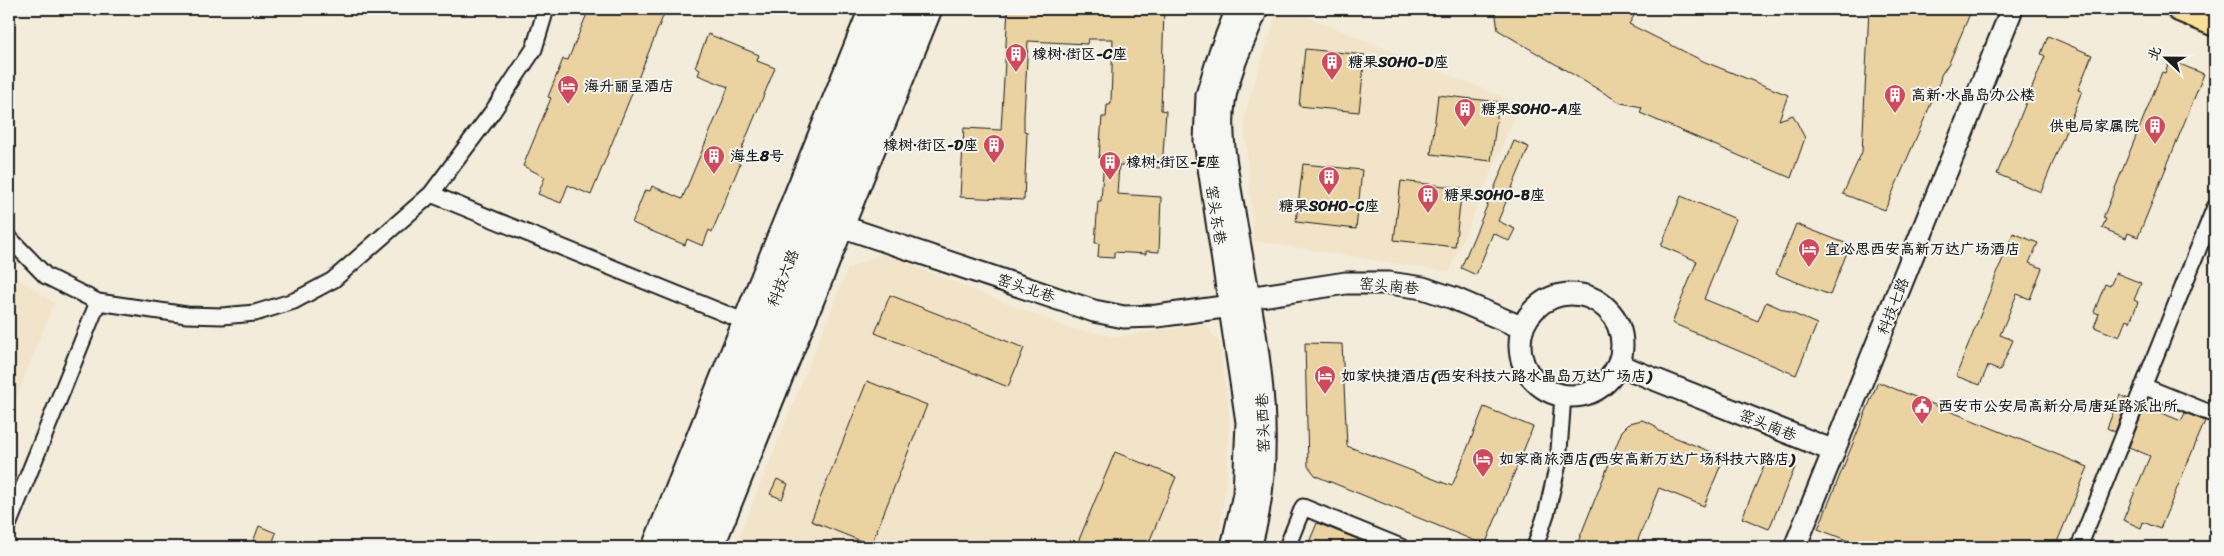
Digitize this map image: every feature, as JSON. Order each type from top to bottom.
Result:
[{"type":"main road","points":[[2179,9],[2215,24]]},
{"type":"street","points":[[9,238],[46,276],[98,302],[187,315],[222,316],[255,313],[294,301],[334,280],[431,194],[493,111],[534,49],[546,9]]},
{"type":"street","points":[[654,547],[761,329],[870,9]]},
{"type":"street","name":"科技六路","points":[[825,221],[892,9]]},
{"type":"street","name":"科技六路","points":[[674,547],[761,329],[825,221],[910,9]]},
{"type":"street","points":[[713,547],[825,221],[931,9]]},
{"type":"street","name":"窑头东巷","points":[[1237,9],[1220,52],[1207,96],[1204,141],[1240,302]]},
{"type":"street","name":"窑头东巷","points":[[1240,302],[1224,147],[1224,102],[1235,61],[1256,9]]},
{"type":"street","name":"科技七路","points":[[1795,547],[2012,9]]},
{"type":"street","points":[[431,194],[761,329]]},
{"type":"street","points":[[2079,547],[2215,207]]},
{"type":"street","name":"窑头北巷","points":[[825,221],[1094,311],[1116,316],[1157,316],[1240,302]]},
{"type":"street","name":"窑头南巷","points":[[1240,302],[1346,283],[1389,284],[1423,288],[1454,298],[1523,328]]},
{"type":"street","points":[[1577,294],[1594,299],[1608,309],[1618,324],[1622,340],[1619,365],[1606,384],[1592,393],[1576,397],[1562,396],[1545,390],[1532,379],[1524,365],[1520,348],[1523,328],[1530,314],[1543,302],[1559,295],[1577,294]]},
{"type":"street","points":[[9,522],[98,302]]},
{"type":"street","name":"窑头西巷","points":[[1232,547],[1244,494],[1247,422],[1240,302]]},
{"type":"street","name":"窑头西巷","points":[[1240,302],[1265,406],[1264,482],[1250,547]]},
{"type":"street","name":"科技六路","points":[[692,547],[761,329]]},
{"type":"street","name":"窑头南巷","points":[[1619,365],[1834,451]]},
{"type":"street","points":[[2143,386],[2215,415]]},
{"type":"street","points":[[1535,547],[1547,511],[1558,464],[1562,396]]},
{"type":"street","points":[[1287,547],[1303,507],[1401,547]]},
{"type":"shaded area","points":[[1278,9],[1288,9],[1520,104],[1449,272],[1254,241],[1244,116]]},
{"type":"shaded area","points":[[882,253],[1068,328],[1117,337],[1205,324],[1220,344],[1229,413],[1227,471],[1220,530],[1213,547],[735,547],[848,269]]},
{"type":"shaded area","points":[[9,272],[54,303],[9,415]]},
{"type":"building","points":[[589,9],[666,9],[591,195],[568,185],[561,203],[538,194],[545,177],[523,166],[551,98],[548,97],[563,59],[568,60]]},
{"type":"building","points":[[1008,9],[1164,9],[1161,110],[1166,111],[1162,168],[1119,165],[1117,194],[1161,197],[1159,252],[1146,251],[1146,254],[1114,252],[1114,258],[1098,257],[1099,243],[1095,243],[1098,201],[1101,201],[1104,158],[1099,158],[1102,117],[1106,117],[1107,105],[1110,105],[1111,102],[1113,39],[1088,39],[1087,44],[1028,41],[1024,115],[1024,131],[1027,132],[1024,200],[960,197],[964,128],[1001,130]]},
{"type":"building","points":[[1495,9],[1638,9],[1629,24],[1705,62],[1788,95],[1779,120],[1793,115],[1805,138],[1791,178],[1640,113],[1642,107],[1621,103],[1498,30]]},
{"type":"building","name":"高新·水晶岛办公楼","points":[[1869,9],[1972,9],[1949,63],[1941,75],[1939,85],[1885,210],[1843,194],[1862,152]]},
{"type":"building","name":"海生8号","points":[[708,34],[759,55],[757,61],[775,68],[746,138],[737,162],[740,164],[712,232],[709,230],[703,246],[687,239],[685,245],[632,223],[645,190],[650,191],[652,186],[682,199],[724,98],[728,87],[698,75],[700,70],[695,67]]},
{"type":"building","points":[[2048,36],[2092,55],[2078,90],[2082,91],[2041,192],[1997,174],[2045,56],[2041,54]]},
{"type":"building","name":"糖果SOHO-D座","points":[[1305,49],[1365,55],[1359,112],[1299,106]]},
{"type":"building","name":"供电局家属院","points":[[2170,60],[2204,74],[2138,237],[2128,233],[2126,238],[2102,228],[2106,219],[2103,218],[2162,72],[2165,73]]},
{"type":"building","name":"糖果SOHO-A座","points":[[1438,95],[1499,102],[1491,161],[1431,154]]},
{"type":"building","points":[[1514,141],[1529,147],[1498,221],[1515,229],[1509,241],[1493,233],[1476,275],[1461,268]]},
{"type":"building","name":"糖果SOHO-C座","points":[[1303,164],[1362,170],[1356,229],[1296,222]]},
{"type":"building","name":"糖果SOHO-B座","points":[[1401,181],[1462,188],[1455,247],[1394,240]]},
{"type":"building","points":[[1681,196],[1736,219],[1704,299],[1758,321],[1766,302],[1817,324],[1796,375],[1672,323],[1697,261],[1661,246]]},
{"type":"building","points":[[1796,224],[1850,245],[1830,295],[1776,274]]},
{"type":"building","points":[[2013,233],[2038,243],[2029,263],[2042,268],[2030,299],[2017,294],[2000,335],[2013,340],[2000,371],[1988,366],[1980,385],[1956,376]]},
{"type":"building","points":[[2116,273],[2141,283],[2134,300],[2138,302],[2130,322],[2126,320],[2119,337],[2094,327],[2099,314],[2094,312],[2105,284],[2110,286]]},
{"type":"building","points":[[890,295],[1024,348],[1008,387],[875,333]]},
{"type":"building","points":[[1305,343],[1342,344],[1347,446],[1452,486],[1484,407],[1533,427],[1485,545],[1316,476],[1308,466]]},
{"type":"building","points":[[867,381],[927,405],[871,545],[811,521]]},
{"type":"building","name":"西安市公安局高新分局唐延路派出所","points":[[1878,382],[2088,467],[2055,547],[1864,547],[1818,529]]},
{"type":"building","points":[[2120,395],[2128,399],[2115,432],[2107,428]]},
{"type":"building","points":[[2145,406],[2181,421],[2185,413],[2205,421],[2160,529],[2143,522],[2141,528],[2123,520],[2150,456],[2129,447]]},
{"type":"building","points":[[1642,420],[1654,425],[1659,431],[1724,457],[1704,506],[1659,488],[1635,547],[1576,547],[1622,431],[1630,423]]},
{"type":"building","points":[[1115,452],[1176,477],[1147,547],[1076,547]]},
{"type":"building","points":[[1769,454],[1796,465],[1769,529],[1742,518]]},
{"type":"building","points":[[777,479],[788,484],[782,499],[770,494]]},
{"type":"building","points":[[1317,523],[1377,547],[1307,547]]},
{"type":"building","points":[[259,526],[276,533],[271,547],[251,547]]},
{"type":"place","name":"橡树·街区-C座","points":[[1016,73]]},
{"type":"place","name":"糖果SOHO-D座","points":[[1332,81]]},
{"type":"place","name":"海升丽呈酒店","points":[[568,105]]},
{"type":"place","name":"高新·水晶岛办公楼","points":[[1895,114]]},
{"type":"place","name":"糖果SOHO-A座","points":[[1465,128]]},
{"type":"place","name":"供电局家属院","points":[[2155,145]]},
{"type":"place","name":"橡树·街区-D座","points":[[994,164]]},
{"type":"place","name":"海生8号","points":[[714,175]]},
{"type":"place","name":"橡树·街区-E座","points":[[1110,181]]},
{"type":"place","name":"糖果SOHO-C座","points":[[1329,196]]},
{"type":"place","name":"糖果SOHO-B座","points":[[1428,214]]},
{"type":"place","name":"宜必思西安高新万达广场酒店","points":[[1809,268]]},
{"type":"place","name":"如家快捷酒店(西安科技六路水晶岛万达广场店)","points":[[1325,395]]},
{"type":"place","name":"西安市公安局高新分局唐延路派出所","points":[[1922,425]]},
{"type":"place","name":"如家商旅酒店(西安高新万达广场科技六路店)","points":[[1483,478]]}]
